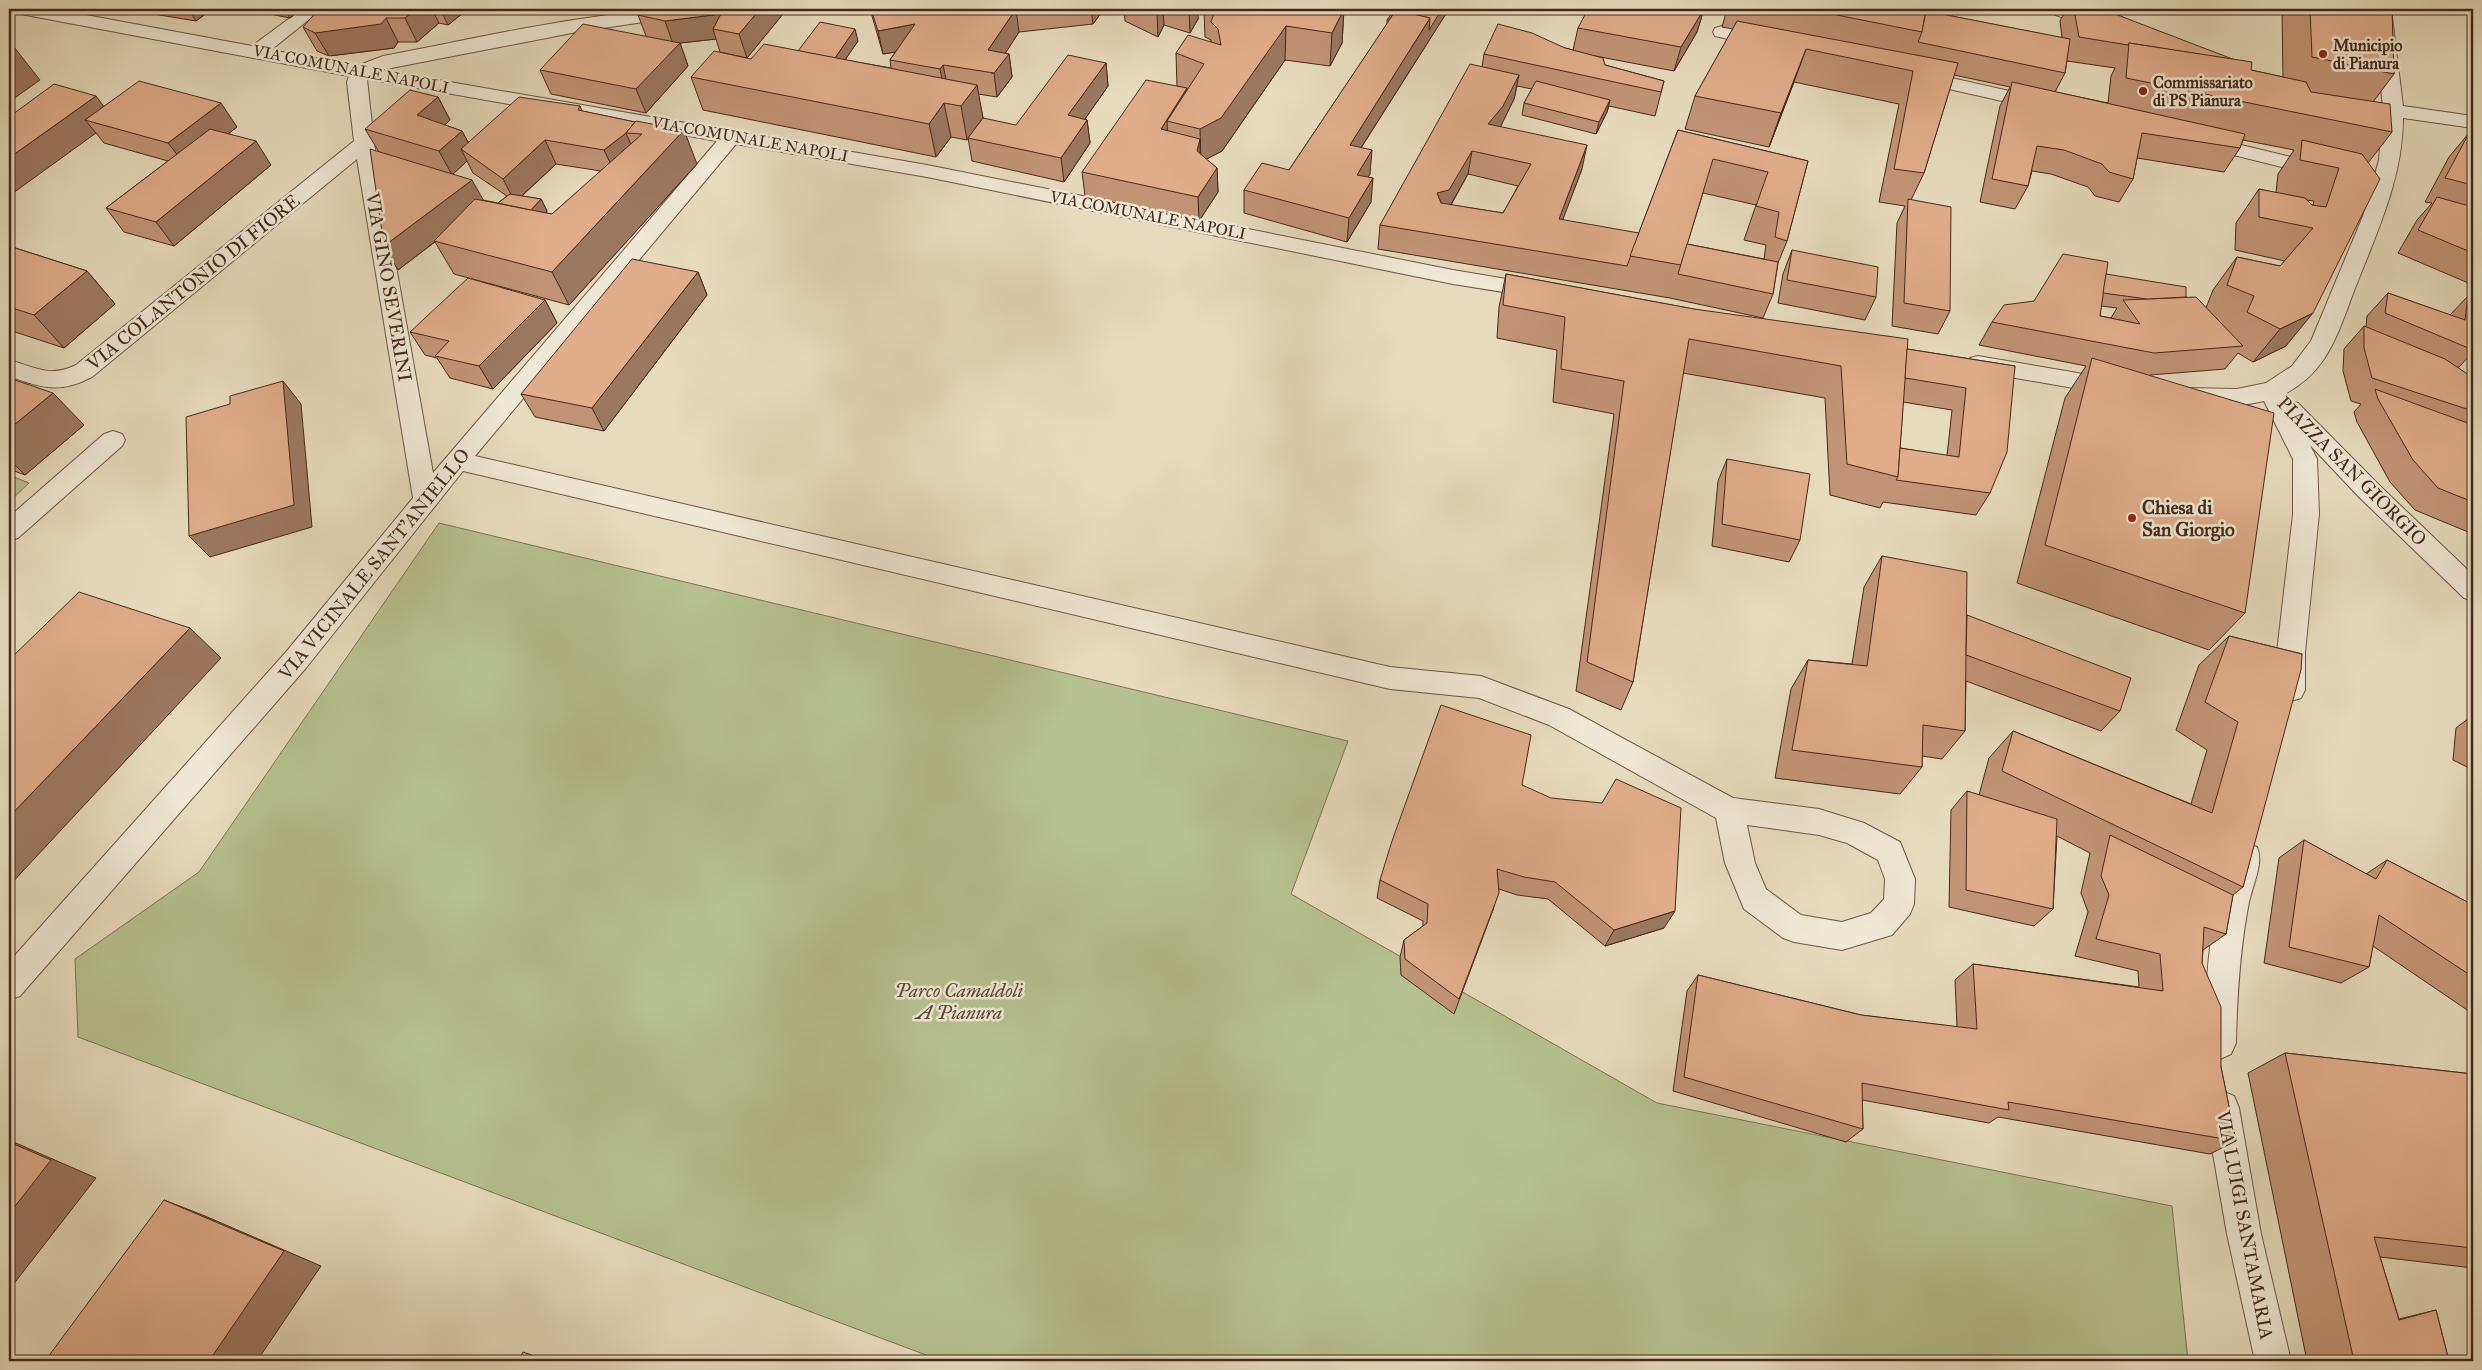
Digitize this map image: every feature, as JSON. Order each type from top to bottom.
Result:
[{"type":"street","name":"VIA COMUNALE NAPOLI","points":[[26,9],[257,51],[360,72],[927,171],[1452,277],[1561,295]]},
{"type":"street","points":[[257,51],[313,9]]},
{"type":"street","points":[[360,72],[371,66],[392,60],[577,26],[690,9]]},
{"type":"street","points":[[2058,9],[2114,31]]},
{"type":"street","points":[[2169,395],[2225,397],[2251,395],[2272,390],[2286,383],[2301,371],[2320,346],[2372,220],[2363,180],[2386,144],[2394,111],[2382,9]]},
{"type":"street","points":[[1722,32],[1790,48]]},
{"type":"street","points":[[1894,71],[2056,108]]},
{"type":"street","name":"VIA GINO SEVERINI","points":[[360,72],[357,82],[364,143],[426,502]]},
{"type":"street","points":[[2394,111],[2473,122]]},
{"type":"street","name":"VIA VICINALE SANT'ANIELLO","points":[[9,985],[296,660],[458,461],[732,136]]},
{"type":"street","points":[[2181,137],[2363,180]]},
{"type":"street","name":"VIA COLANTONIO DI FIORE","points":[[9,368],[52,382],[62,382],[84,371],[364,143]]},
{"type":"street","points":[[1956,360],[2130,389]]},
{"type":"street","name":"PIAZZA SAN GIORGIO","points":[[2272,390],[2368,490],[2473,591]]},
{"type":"street","name":"PIAZZA SAN GIORGIO","points":[[2272,390],[2305,459],[2306,514],[2292,652],[2289,714]]},
{"type":"street","points":[[9,531],[113,440]]},
{"type":"street","points":[[458,461],[1390,678],[1481,687],[1559,717],[1729,810],[1819,822],[1854,832],[1889,851],[1900,879],[1899,904],[1881,925],[1842,936],[1794,928],[1755,899],[1740,863],[1729,810]]},
{"type":"street","name":"VIA LUIGI SANTAMARIA","points":[[2255,830],[2238,883],[2221,978],[2218,1085],[2244,1234],[2273,1361]]},
{"type":"green space","points":[[9,475],[29,483],[9,502]]},
{"type":"green space","name":"Parco Camaldoli A Pianura","points":[[439,523],[1348,741],[1291,894],[1657,1103],[2172,1206],[2188,1361],[942,1361],[78,1037],[75,959],[199,872]]},
{"type":"building","points":[[319,9],[333,12],[338,9],[416,9],[405,18],[386,18],[381,24],[315,33],[303,27]]},
{"type":"building","points":[[640,9],[760,9],[739,34],[713,29],[721,14],[665,21],[638,15]]},
{"type":"building","points":[[871,9],[1016,9],[988,50],[1009,54],[994,73],[943,65],[940,69],[890,60],[915,24],[878,31]]},
{"type":"building","points":[[1147,9],[1159,9],[1157,13]]},
{"type":"building","points":[[1214,9],[1344,9],[1332,33],[1286,26],[1221,118],[1200,129],[1167,121],[1204,64],[1176,53],[1188,35],[1221,45],[1218,29],[1211,22]]},
{"type":"building","points":[[1395,9],[1442,9],[1429,30],[1430,18],[1396,10],[1387,20]]},
{"type":"building","points":[[1588,9],[1704,9],[1681,47],[1578,28]]},
{"type":"building","points":[[1807,9],[1926,9],[1922,32]]},
{"type":"building","points":[[2074,9],[2102,9],[2235,60],[2079,37]]},
{"type":"building","points":[[2310,9],[2392,9],[2394,74],[2312,57]]},
{"type":"building","points":[[1396,10],[1430,18],[1350,145],[1372,150],[1357,175],[1373,178],[1349,218],[1244,190],[1262,163],[1289,170]]},
{"type":"building","points":[[1926,11],[2070,39],[2065,73],[1918,42]]},
{"type":"building","points":[[1737,21],[1958,63],[1924,173],[1894,169],[1913,71],[1806,49],[1781,113],[1695,96]]},
{"type":"building","points":[[820,22],[855,29],[835,58],[798,51]]},
{"type":"building","points":[[583,24],[680,43],[636,89],[540,70]]},
{"type":"building","points":[[1498,24],[1532,33],[1565,48],[1603,58],[1605,65],[1664,81],[1661,92],[1484,54]]},
{"type":"building","points":[[2129,43],[2252,62],[2251,70],[2306,82],[2311,92],[2390,104],[2392,132],[2126,78]]},
{"type":"building","points":[[764,44],[977,85],[961,106],[944,103],[929,124],[691,77],[714,51],[751,59]]},
{"type":"building","points":[[1068,55],[1106,63],[1068,115],[1087,120],[1061,158],[968,138],[983,118],[1016,125]]},
{"type":"building","points":[[1470,64],[1519,75],[1503,106],[1488,124],[1587,145],[1559,219],[1639,233],[1627,266],[1380,225]],"holes":[[[1472,151],[1531,164],[1503,213],[1441,203],[1437,193],[1449,190]]]},
{"type":"building","points":[[1146,80],[1187,88],[1161,129],[1200,139],[1197,151],[1217,168],[1198,197],[1082,172]]},
{"type":"building","points":[[139,81],[221,103],[168,143],[85,120]]},
{"type":"building","points":[[1536,81],[1610,100],[1599,122],[1524,103]]},
{"type":"building","points":[[2012,82],[2245,134],[2240,148],[2142,133],[2133,179],[2109,172],[2102,164],[2064,150],[2037,146],[2028,186],[1992,179]]},
{"type":"building","points":[[54,84],[96,96],[9,158],[9,117]]},
{"type":"building","points":[[410,90],[438,97],[417,115],[462,131],[439,151],[365,129]]},
{"type":"building","points":[[519,97],[580,106],[578,110],[635,122],[626,133],[604,150],[545,140],[503,179],[461,149]]},
{"type":"building","points":[[636,121],[684,130],[552,272],[434,241],[475,199],[552,214],[642,134],[626,133]]},
{"type":"building","points":[[210,129],[256,141],[156,222],[106,208]]},
{"type":"building","points":[[1678,130],[1808,161],[1787,241],[1775,237],[1779,212],[1756,206],[1768,172],[1713,159],[1681,265],[1630,256]]},
{"type":"building","points":[[2469,133],[2473,134],[2473,185],[2445,178]]},
{"type":"building","points":[[2302,140],[2362,154],[2380,179],[2313,313],[2280,329],[2247,312],[2254,296],[2227,285],[2237,257],[2280,266],[2313,228],[2259,217],[2259,189],[2305,198],[2312,205],[2326,207],[2339,168],[2300,160]]},
{"type":"building","points":[[370,149],[472,180],[384,246]]},
{"type":"building","points":[[510,194],[541,199],[531,210],[498,203]]},
{"type":"building","points":[[2437,197],[2473,207],[2473,253],[2418,230]]},
{"type":"building","points":[[1908,199],[1951,207],[1950,311],[1904,303]]},
{"type":"building","points":[[1687,244],[1778,262],[1773,294],[1678,274]]},
{"type":"building","points":[[9,246],[87,271],[34,315],[9,307]]},
{"type":"building","points":[[1792,250],[1878,267],[1876,297],[1787,280]]},
{"type":"building","points":[[2063,254],[2108,262],[2100,316],[2140,324],[2123,300],[2196,297],[2243,346],[2154,353],[1992,322],[2004,305],[2034,301]]},
{"type":"building","points":[[632,259],[698,272],[592,408],[521,394]]},
{"type":"building","points":[[1506,274],[1694,309],[1908,339],[1898,477],[1847,464],[1841,366],[1689,339],[1633,682],[1587,662],[1624,381],[1561,369],[1565,317],[1503,305]]},
{"type":"building","points":[[2106,274],[2186,287],[2186,297],[2147,299],[2103,293]]},
{"type":"building","points":[[468,278],[545,300],[479,366],[435,356],[449,341],[410,332]]},
{"type":"building","points":[[2388,293],[2465,320],[2468,296],[2473,297],[2473,350],[2385,313]]},
{"type":"building","points":[[2364,326],[2445,359],[2472,377],[2473,411],[2372,378],[2364,348]]},
{"type":"building","points":[[1907,349],[2015,366],[2007,452],[1990,493],[1896,480],[1898,477],[1900,448],[1959,457],[1966,388],[1905,378]]},
{"type":"building","name":"Chiesa di San Giorgio","points":[[2092,358],[2274,413],[2245,613],[2045,545]]},
{"type":"building","points":[[9,378],[53,393],[9,429]]},
{"type":"building","points":[[283,381],[294,505],[189,536],[186,417],[230,404],[230,396]]},
{"type":"building","points":[[2375,389],[2473,425],[2473,502],[2438,488],[2413,460],[2378,399]]},
{"type":"building","points":[[1727,459],[1810,474],[1800,540],[1722,524]]},
{"type":"building","points":[[1882,556],[1967,572],[1965,731],[1923,725],[1922,767],[1792,750],[1808,660],[1867,666]]},
{"type":"building","points":[[79,592],[190,628],[9,817],[9,660]]},
{"type":"building","points":[[1967,615],[2131,678],[2120,711],[1966,655]]},
{"type":"building","points":[[2229,636],[2302,654],[2301,670],[2243,887],[2002,771],[2013,731],[2212,813],[2238,722],[2205,702]]},
{"type":"building","points":[[1441,705],[1531,735],[1522,785],[1551,798],[1602,803],[1616,779],[1681,808],[1675,911],[1614,930],[1555,882],[1524,877],[1497,869],[1499,893],[1459,999],[1405,959],[1404,940],[1427,923],[1428,904],[1380,880],[1392,841]]},
{"type":"building","points":[[1967,791],[2057,819],[2053,909],[1966,890]]},
{"type":"building","points":[[2110,835],[2233,895],[2226,934],[2204,927],[2202,963],[2221,1007],[2221,1067],[2236,1141],[2008,1102],[2009,1110],[1862,1083],[1863,1129],[1684,1077],[1698,975],[1861,1015],[1977,1029],[1973,964],[2163,991],[2160,954],[2096,939],[2109,895],[2101,876]]},
{"type":"building","points":[[2304,840],[2376,879],[2387,860],[2473,905],[2473,977],[2379,915],[2369,967],[2289,947]]},
{"type":"building","points":[[2285,1053],[2473,1074],[2473,1248],[2374,1237],[2399,1320],[2436,1310],[2449,1361],[2354,1361]]},
{"type":"building","points":[[9,1142],[51,1160],[9,1214]]},
{"type":"building","points":[[164,1200],[284,1251],[209,1361],[45,1361]]},
{"type":"building","points":[[523,1352],[548,1361],[518,1361]]},
{"type":"place","name":"Municipio di Pianura","points":[[2323,54]]},
{"type":"place","name":"Commissariato di PS Pianura","points":[[2143,91]]},
{"type":"place","name":"Chiesa di San Giorgio","points":[[2132,518]]}]
